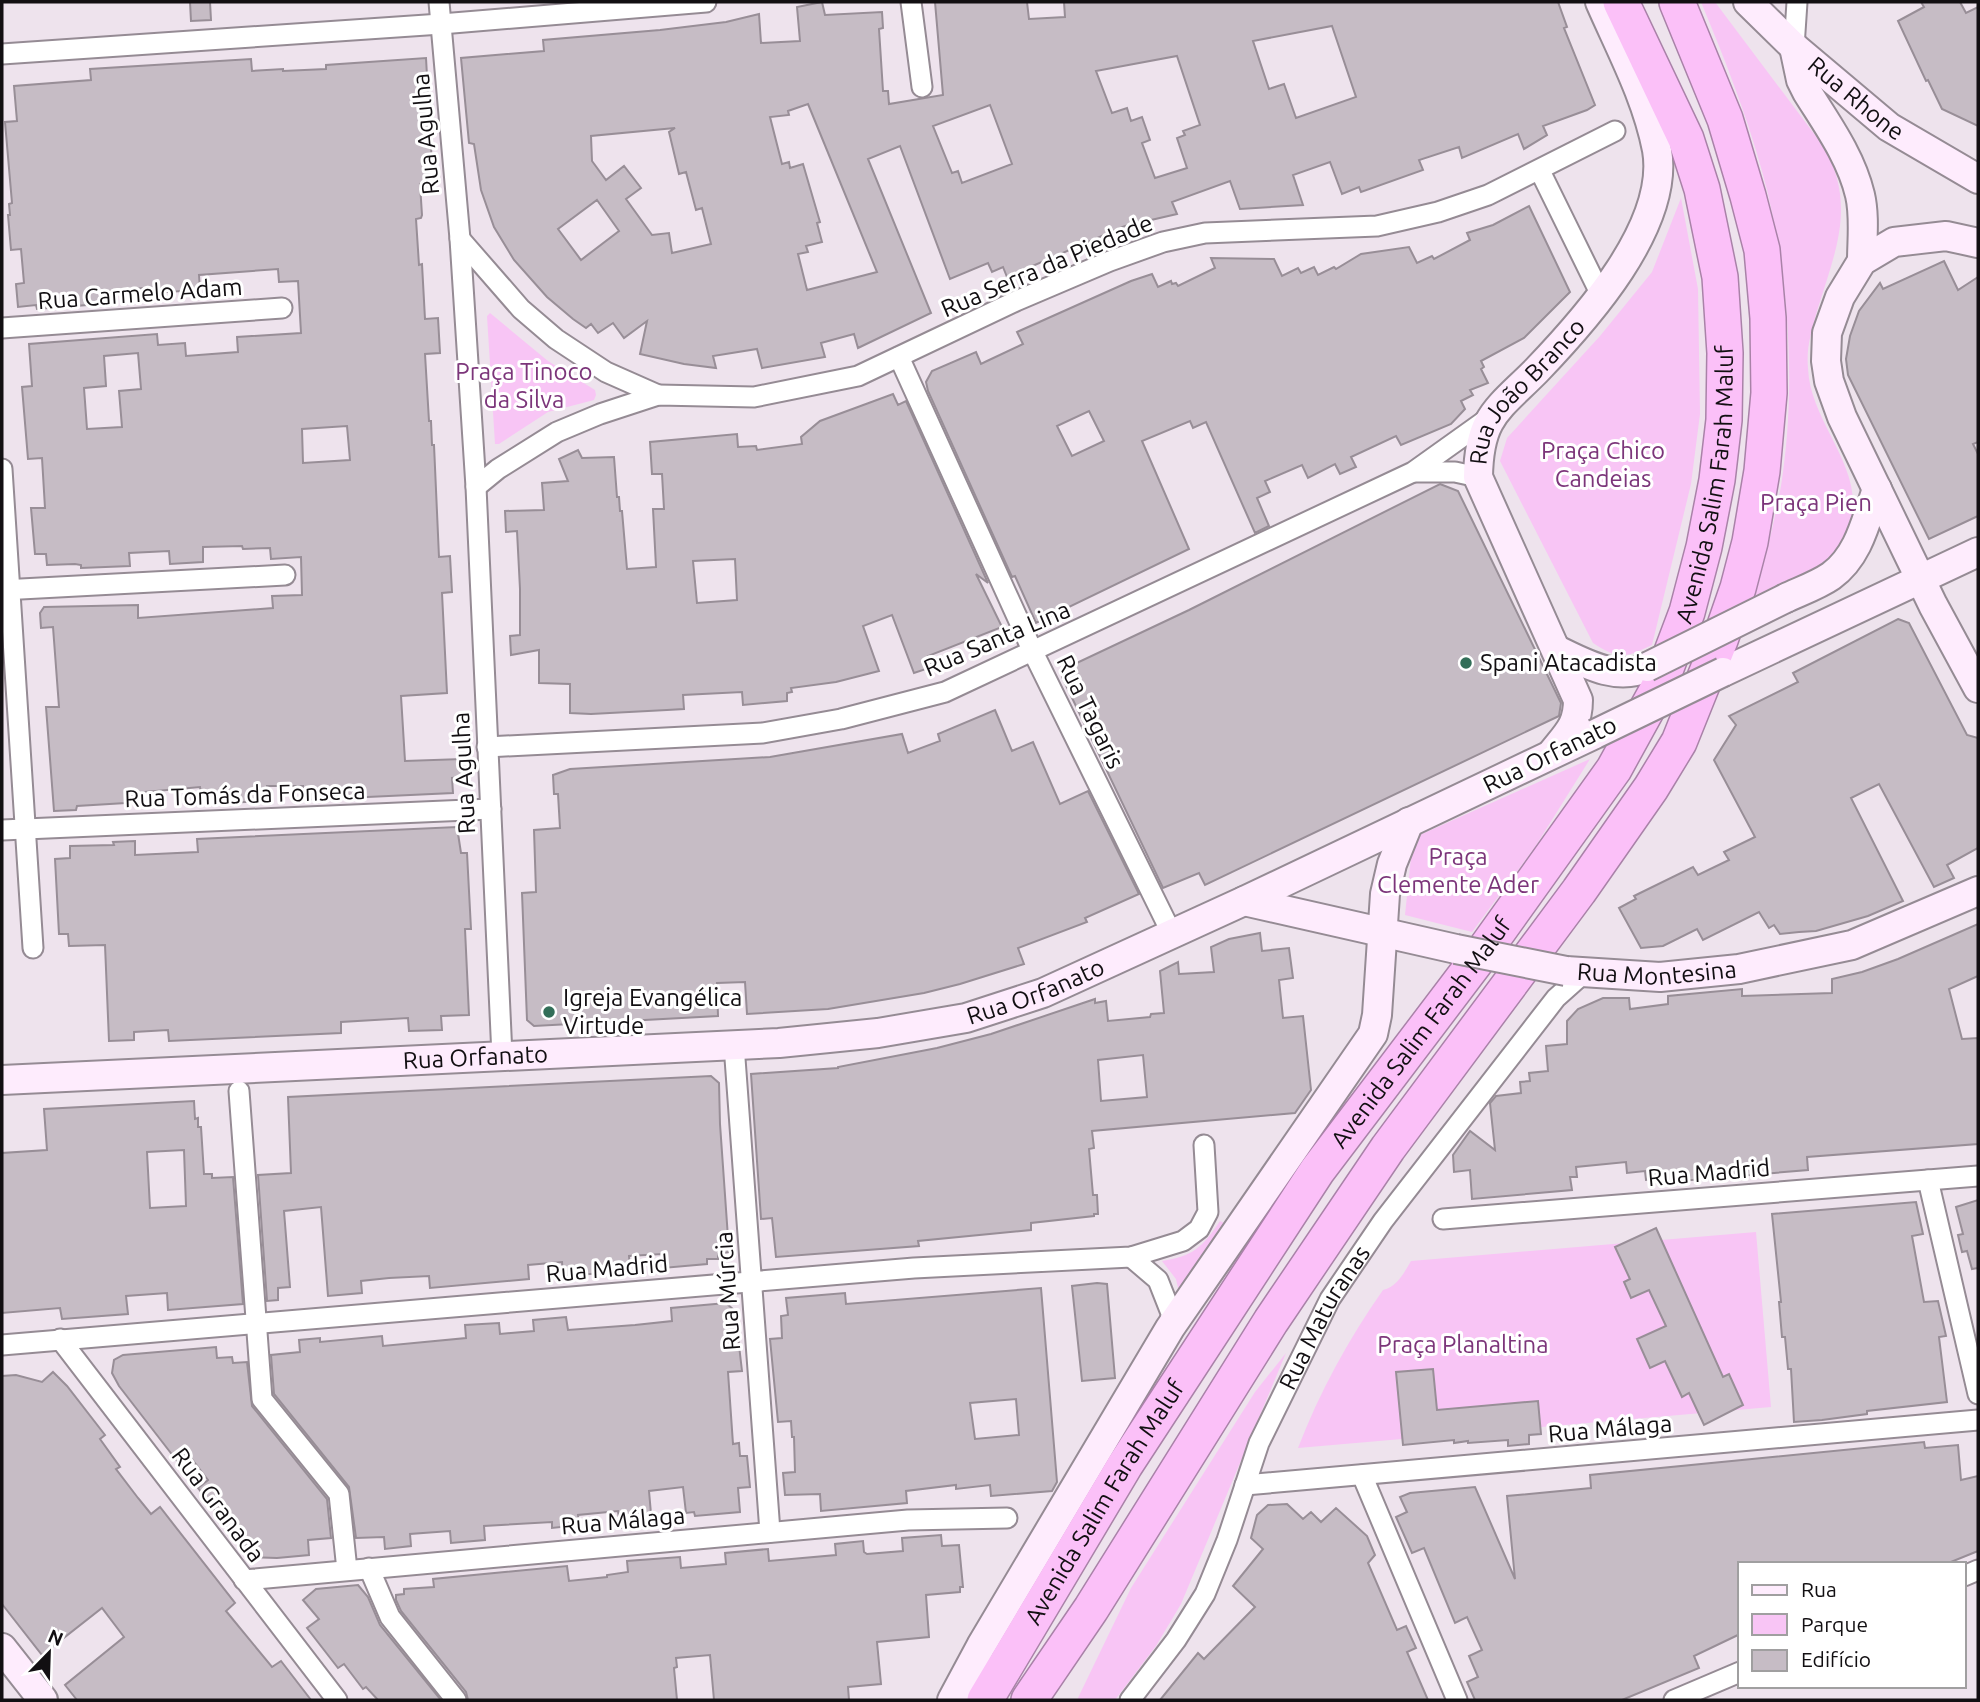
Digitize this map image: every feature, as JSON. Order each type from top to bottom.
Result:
[{"type":"highway","name":"Avenida Salim Farah Maluf","points":[[985,1700],[1125,1465],[1317,1171],[1486,948],[1614,769],[1649,708],[1663,676],[1686,612],[1704,547],[1717,480],[1724,420],[1724,328],[1720,277],[1702,189],[1685,139],[1621,2]]},
{"type":"highway","name":"Avenida Salim Farah Maluf","points":[[1030,1700],[1091,1609],[1272,1321],[1380,1159],[1579,891],[1651,788],[1679,741],[1720,640],[1750,542],[1762,471],[1769,393],[1768,318],[1762,250],[1748,196],[1725,120],[1677,2]]},
{"type":"highway","points":[[1051,1700],[1062,1652]]},
{"type":"main road","name":"Rua João Branco","points":[[1549,755],[1573,727],[1578,716],[1578,700],[1478,477],[1480,440],[1490,417],[1567,340],[1601,295],[1632,252],[1652,207],[1657,152],[1647,107],[1600,2]]},
{"type":"main road","name":"Rua Rhone","points":[[1748,2],[1794,47],[1889,127],[1978,179]]},
{"type":"main road","points":[[1794,47],[1801,80],[1850,164],[1860,196],[1862,261]]},
{"type":"main road","points":[[1978,243],[1946,236],[1894,242],[1862,261],[1840,297],[1827,333],[1826,361],[1829,381],[1842,417],[1978,688]]},
{"type":"main road","points":[[1557,650],[1597,668],[1630,673],[1830,577],[1843,566],[1855,549],[1877,489]]},
{"type":"main road","name":"Rua Orfanato","points":[[2,1080],[779,1043],[878,1033],[967,1018],[1043,993],[1244,901],[1978,552]]},
{"type":"main road","points":[[1170,1328],[1373,1034],[1377,1015],[1385,894],[1392,864],[1409,822]]},
{"type":"main road","name":"Rua Montesina","points":[[1244,901],[1456,949],[1575,972],[1660,976],[1740,969],[1852,945],[1978,891]]},
{"type":"main road","name":"Avenida Salim Farah Maluf","points":[[952,1700],[981,1646],[1170,1328]]},
{"type":"main road","points":[[2,1648],[43,1700]]},
{"type":"street","name":"Rua Agulha","points":[[439,2],[460,240]]},
{"type":"street","points":[[2,54],[441,24],[706,2]]},
{"type":"street","points":[[911,2],[922,87]]},
{"type":"street","points":[[1794,47],[1797,2]]},
{"type":"street","name":"Rua Serra da Piedade","points":[[657,395],[754,397],[858,376],[1075,276],[1163,242],[1205,233],[1377,226],[1438,212],[1475,200],[1540,171],[1615,131]]},
{"type":"street","points":[[1540,171],[1601,295]]},
{"type":"street","points":[[460,240],[513,302],[556,339],[606,372],[657,395]]},
{"type":"street","points":[[460,240],[476,487]]},
{"type":"street","name":"Rua Carmelo Adam","points":[[2,328],[282,308]]},
{"type":"street","name":"Rua Tagaris","points":[[899,357],[1033,652],[1172,934]]},
{"type":"street","points":[[476,487],[498,469],[557,432],[657,395]]},
{"type":"street","name":"Rua Santa Lina","points":[[487,747],[763,733],[841,719],[945,692],[1413,472],[1490,417]]},
{"type":"street","points":[[2,469],[6,590],[33,947]]},
{"type":"street","name":"Rua Santa Lina","points":[[1413,472],[1455,472],[1478,477]]},
{"type":"street","name":"Rua Agulha","points":[[476,487],[502,1056]]},
{"type":"street","points":[[6,590],[285,575]]},
{"type":"street","name":"Rua Tomás da Fonseca","points":[[2,830],[491,809]]},
{"type":"street","name":"Rua Maturanas","points":[[1130,1700],[1176,1640],[1205,1594],[1259,1443],[1330,1299],[1383,1220],[1575,972]]},
{"type":"street","name":"Rua Múrcia","points":[[734,1045],[770,1532]]},
{"type":"street","points":[[239,1091],[262,1399],[339,1494],[347,1570]]},
{"type":"street","points":[[1132,1258],[1183,1241],[1199,1229],[1208,1212],[1204,1145]]},
{"type":"street","name":"Rua Madrid","points":[[1443,1219],[1978,1176]]},
{"type":"street","points":[[1928,1180],[1978,1394]]},
{"type":"street","points":[[1132,1258],[1158,1280],[1171,1313],[1170,1328]]},
{"type":"street","name":"Rua Madrid","points":[[2,1345],[914,1268],[1132,1258]]},
{"type":"street","name":"Rua Granada","points":[[60,1339],[337,1700]]},
{"type":"street","name":"Rua Málaga","points":[[1245,1485],[1978,1420]]},
{"type":"street","points":[[1362,1475],[1457,1700]]},
{"type":"street","name":"Rua Málaga","points":[[244,1580],[908,1520],[1007,1518]]},
{"type":"street","points":[[369,1568],[390,1617],[456,1700]]},
{"type":"street","points":[[1674,1700],[1738,1673]]},
{"type":"green space","name":"Praça Pien","points":[[1701,2],[1715,2],[1824,147],[1834,169],[1841,209],[1836,249],[1811,332],[1808,368],[1818,409],[1845,467],[1851,487],[1853,507],[1849,528],[1833,554],[1822,564],[1754,600],[1775,515],[1786,448],[1789,408],[1788,328],[1779,248],[1762,171],[1734,85]]},
{"type":"green space","name":"Praça Chico Candeias","points":[[1681,198],[1698,289],[1700,414],[1691,484],[1652,645],[1628,655],[1616,655],[1593,643],[1500,461],[1507,438],[1600,336],[1652,272]]},
{"type":"green space","name":"Praça Tinoco da Silva","points":[[490,313],[548,361],[595,390],[594,400],[548,412],[495,444],[487,316]]},
{"type":"green space","name":"Praça Clemente Ader","points":[[1590,759],[1535,847],[1472,932],[1405,915],[1413,838]]},
{"type":"green space","points":[[1220,1221],[1224,1223],[1179,1292],[1176,1279],[1162,1261],[1196,1249]]},
{"type":"green space","name":"Praça Planaltina","points":[[1756,1232],[1771,1407],[1298,1448],[1325,1386],[1358,1328],[1383,1290],[1403,1275],[1411,1261]]},
{"type":"green space","points":[[1286,1353],[1181,1604],[1156,1646],[1115,1700],[1077,1700],[1131,1588],[1255,1392]]},
{"type":"building","points":[[190,2],[210,2],[211,20],[191,21]]},
{"type":"building","points":[[822,2],[825,15],[882,12],[883,28],[879,29],[883,91],[888,91],[889,104],[943,95],[935,2],[1027,2],[1029,19],[1065,17],[1064,2],[1558,2],[1567,27],[1564,28],[1595,105],[1543,126],[1547,135],[1524,149],[1518,134],[1462,158],[1459,147],[1419,160],[1423,170],[1361,192],[1359,187],[1342,194],[1330,162],[1293,175],[1303,205],[1240,209],[1230,181],[1172,202],[1177,214],[1125,226],[1007,277],[1003,267],[992,272],[988,263],[950,279],[900,146],[868,159],[931,313],[858,348],[854,334],[821,343],[825,357],[762,368],[757,349],[713,356],[716,368],[640,354],[647,321],[624,338],[613,323],[598,333],[591,324],[586,328],[547,297],[514,260],[494,227],[481,190],[474,144],[469,143],[461,58],[544,51],[543,40],[660,30],[726,22],[759,14],[761,43],[800,41],[797,7]],"holes":[[[1332,26],[1356,97],[1296,118],[1284,84],[1269,89],[1253,41]],[[1177,56],[1200,125],[1183,131],[1185,135],[1177,138],[1187,168],[1155,178],[1142,143],[1150,140],[1142,117],[1131,121],[1127,108],[1112,113],[1096,71]],[[808,104],[877,272],[807,290],[798,254],[808,252],[806,246],[822,242],[817,223],[820,222],[803,164],[790,168],[789,162],[782,164],[770,117],[789,115],[788,111]],[[990,105],[1012,164],[962,183],[958,171],[952,173],[933,126]],[[675,128],[669,132],[679,174],[686,172],[696,210],[702,208],[711,244],[672,253],[669,233],[652,235],[626,199],[641,188],[624,166],[606,180],[592,161],[591,136]],[[597,200],[619,231],[581,260],[558,229]]]},
{"type":"building","points":[[1921,2],[1960,2],[1966,13],[1978,7],[1978,126],[1942,109],[1898,21],[1924,7]]},
{"type":"building","points":[[426,58],[433,183],[420,184],[422,215],[416,219],[425,319],[438,318],[440,353],[425,354],[429,421],[434,445],[439,557],[450,556],[452,592],[442,593],[447,693],[401,696],[405,761],[462,759],[463,777],[452,778],[453,793],[303,800],[303,786],[267,786],[268,801],[202,804],[200,787],[134,793],[134,801],[126,803],[77,806],[76,810],[54,811],[46,707],[59,707],[53,627],[41,628],[40,613],[44,607],[138,605],[138,618],[273,608],[272,596],[302,595],[301,557],[271,559],[270,548],[203,547],[203,562],[170,564],[169,551],[129,553],[130,566],[81,568],[81,565],[75,564],[47,565],[46,554],[35,554],[31,508],[45,508],[42,458],[28,459],[22,387],[32,386],[29,344],[157,334],[158,345],[185,343],[186,356],[238,352],[237,337],[301,333],[298,281],[279,282],[278,269],[199,275],[200,290],[166,292],[166,288],[154,287],[100,292],[100,304],[37,309],[36,305],[18,307],[16,284],[24,283],[21,249],[11,250],[8,215],[9,204],[12,203],[5,122],[17,121],[14,86],[91,80],[90,69],[251,59],[252,71],[326,69],[326,65]],"holes":[[[138,353],[141,389],[119,391],[122,427],[87,429],[84,388],[106,386],[104,356]],[[347,426],[350,460],[303,463],[302,429]]]},
{"type":"building","points":[[1529,206],[1570,292],[1524,338],[1481,361],[1484,367],[1481,369],[1488,383],[1470,390],[1473,395],[1461,401],[1465,409],[1451,424],[1401,445],[1396,436],[1351,457],[1356,467],[1340,474],[1335,464],[1308,478],[1302,465],[1265,481],[1270,492],[1257,498],[1269,526],[1255,533],[1206,422],[1193,428],[1190,421],[1142,441],[1189,549],[1036,623],[1015,576],[1012,577],[928,391],[926,382],[932,371],[976,352],[981,364],[1023,344],[1017,332],[1131,281],[1152,274],[1158,287],[1171,281],[1178,286],[1215,268],[1211,258],[1274,259],[1282,276],[1298,268],[1301,273],[1314,267],[1318,275],[1334,267],[1336,269],[1361,254],[1409,247],[1417,263],[1432,256],[1434,259],[1470,240],[1467,233],[1493,225]],"holes":[[[1089,411],[1104,441],[1072,456],[1057,426]]]},
{"type":"building","points":[[1944,261],[1958,290],[1978,277],[1978,442],[1973,444],[1978,454],[1978,516],[1929,539],[1848,375],[1846,359],[1850,336],[1859,311],[1880,283],[1883,289]]},
{"type":"building","points":[[893,394],[898,405],[906,401],[988,583],[976,574],[1002,627],[928,656],[932,667],[914,673],[892,615],[863,626],[879,671],[836,682],[791,688],[792,692],[787,693],[787,701],[743,705],[742,692],[683,695],[684,709],[667,710],[570,713],[570,684],[539,683],[539,650],[511,655],[510,636],[520,635],[520,589],[517,531],[506,532],[505,511],[544,510],[542,483],[568,481],[559,459],[578,450],[582,458],[614,457],[627,569],[656,567],[653,509],[664,509],[662,474],[652,474],[650,442],[737,434],[738,447],[756,446],[757,450],[802,444],[801,437],[820,421]],"holes":[[[735,559],[737,600],[697,603],[693,561]]]},
{"type":"building","points":[[1440,484],[1458,491],[1561,703],[1559,716],[1205,885],[1199,873],[1163,888],[1062,677],[1066,668],[1189,610]]},
{"type":"building","points":[[1898,619],[1909,623],[1967,735],[1978,738],[1978,848],[1947,865],[1954,878],[1934,887],[1879,784],[1851,798],[1903,901],[1868,916],[1816,931],[1780,934],[1774,925],[1769,928],[1759,912],[1703,940],[1697,929],[1663,946],[1641,948],[1619,908],[1636,899],[1634,896],[1693,867],[1698,875],[1729,860],[1724,852],[1755,837],[1714,760],[1736,725],[1729,716],[1798,682],[1793,673]]},
{"type":"building","points":[[995,710],[1012,751],[1033,742],[1060,804],[1088,791],[1139,894],[1085,918],[1087,922],[1018,948],[1024,964],[924,993],[828,1009],[747,1014],[745,982],[717,983],[718,1016],[534,1026],[527,1020],[522,893],[536,892],[534,830],[560,828],[558,794],[554,794],[553,775],[570,769],[770,757],[902,734],[908,753],[940,741],[938,734]]},
{"type":"building","points":[[457,827],[461,853],[467,853],[471,929],[465,929],[469,1015],[441,1016],[442,1030],[409,1031],[408,1018],[341,1022],[341,1033],[169,1041],[168,1030],[134,1032],[134,1040],[109,1041],[105,945],[69,946],[68,934],[59,934],[55,859],[70,858],[70,846],[114,845],[113,842],[135,841],[135,855],[198,852],[197,839]]},
{"type":"building","points":[[1978,924],[1978,976],[1949,989],[1962,1039],[1978,1038],[1978,1144],[1807,1157],[1808,1170],[1657,1183],[1656,1179],[1646,1180],[1645,1171],[1627,1173],[1626,1162],[1576,1167],[1577,1177],[1570,1177],[1572,1190],[1472,1199],[1470,1170],[1454,1172],[1453,1155],[1470,1131],[1495,1150],[1490,1103],[1496,1096],[1521,1093],[1520,1082],[1530,1081],[1529,1073],[1548,1071],[1546,1046],[1567,1044],[1567,1021],[1578,1009],[1603,998],[1629,998],[1630,1009],[1668,1004],[1668,996],[1742,989],[1742,996],[1832,993],[1832,979],[1898,959]]},
{"type":"building","points":[[1260,933],[1262,951],[1289,948],[1293,978],[1279,980],[1283,1018],[1303,1016],[1311,1090],[1295,1113],[1092,1131],[1094,1148],[1089,1149],[1093,1195],[1097,1195],[1098,1214],[1094,1216],[1031,1223],[1031,1230],[918,1241],[919,1246],[776,1257],[772,1218],[761,1219],[751,1074],[838,1068],[937,1048],[991,1034],[1095,999],[1095,1003],[1106,1001],[1108,1021],[1150,1017],[1151,1014],[1164,1013],[1160,971],[1178,962],[1179,974],[1214,972],[1211,947],[1229,939]],"holes":[[[1143,1055],[1147,1097],[1101,1101],[1098,1060]]]},
{"type":"building","points":[[711,1076],[719,1083],[729,1252],[718,1254],[718,1259],[707,1259],[707,1264],[663,1268],[662,1254],[629,1256],[630,1271],[563,1276],[562,1262],[528,1265],[529,1279],[430,1288],[429,1276],[389,1278],[361,1281],[362,1293],[328,1296],[321,1207],[284,1211],[290,1287],[278,1288],[278,1300],[267,1301],[258,1175],[291,1173],[288,1097]]},
{"type":"building","points":[[194,1101],[195,1119],[198,1118],[198,1127],[201,1127],[204,1174],[212,1174],[212,1178],[233,1177],[243,1304],[168,1310],[167,1293],[126,1296],[128,1314],[62,1319],[60,1308],[2,1313],[2,1153],[47,1150],[44,1109]],"holes":[[[184,1150],[186,1206],[150,1208],[147,1152]]]},
{"type":"building","points":[[1978,1200],[1978,1268],[1972,1269],[1967,1251],[1962,1252],[1958,1235],[1963,1234],[1956,1207]]},
{"type":"building","points":[[1916,1202],[1923,1234],[1912,1236],[1924,1302],[1938,1301],[1946,1336],[1939,1337],[1947,1402],[1794,1422],[1791,1369],[1788,1369],[1785,1337],[1782,1337],[1772,1214]]},
{"type":"building","points":[[1656,1228],[1723,1377],[1729,1374],[1743,1405],[1704,1425],[1689,1393],[1682,1397],[1665,1361],[1650,1368],[1637,1339],[1666,1326],[1649,1290],[1631,1298],[1624,1282],[1630,1279],[1615,1247]]},
{"type":"building","points":[[1107,1284],[1115,1378],[1082,1381],[1072,1286]]},
{"type":"building","points":[[1041,1288],[1057,1482],[1052,1491],[991,1496],[990,1485],[956,1489],[956,1485],[906,1491],[907,1503],[821,1511],[820,1494],[785,1495],[783,1473],[795,1472],[794,1437],[791,1421],[778,1422],[770,1339],[782,1338],[781,1316],[788,1315],[786,1298],[845,1293],[846,1304]],"holes":[[[1016,1399],[1019,1435],[975,1439],[970,1403]]]},
{"type":"building","points":[[726,1303],[735,1311],[742,1371],[728,1372],[733,1444],[739,1443],[740,1456],[747,1456],[750,1487],[738,1488],[740,1512],[695,1516],[694,1512],[686,1513],[683,1487],[649,1491],[652,1525],[620,1528],[618,1511],[578,1515],[579,1525],[552,1528],[552,1522],[484,1526],[485,1540],[451,1543],[450,1531],[410,1534],[411,1546],[385,1549],[384,1537],[356,1538],[349,1487],[274,1394],[271,1355],[300,1352],[299,1340],[320,1338],[320,1342],[382,1336],[383,1346],[466,1338],[465,1325],[499,1323],[500,1334],[534,1331],[533,1320],[566,1317],[568,1330],[635,1325],[672,1321],[671,1308]]},
{"type":"building","points":[[216,1347],[217,1358],[232,1357],[233,1363],[247,1362],[252,1406],[327,1499],[331,1538],[308,1540],[309,1555],[250,1557],[198,1488],[208,1480],[188,1454],[177,1461],[112,1373],[114,1360],[123,1355]]},
{"type":"building","points":[[1433,1369],[1437,1410],[1538,1401],[1541,1434],[1529,1435],[1529,1444],[1508,1446],[1508,1440],[1454,1443],[1454,1440],[1403,1445],[1396,1372]]},
{"type":"building","points":[[53,1372],[105,1435],[100,1439],[120,1467],[116,1469],[138,1498],[151,1514],[160,1507],[235,1603],[226,1611],[272,1667],[281,1661],[311,1700],[77,1700],[65,1685],[124,1637],[102,1608],[42,1655],[2,1604],[2,1376],[16,1375],[42,1382]]},
{"type":"building","points":[[1924,1442],[1925,1448],[1958,1445],[1961,1480],[1978,1476],[1978,1551],[1951,1562],[1738,1562],[1738,1635],[1694,1656],[1699,1668],[1622,1700],[1475,1700],[1467,1682],[1478,1677],[1469,1656],[1482,1650],[1467,1617],[1455,1623],[1424,1548],[1412,1553],[1396,1517],[1407,1512],[1400,1497],[1410,1493],[1475,1487],[1515,1579],[1507,1496],[1591,1488],[1590,1475]]},
{"type":"building","points":[[1287,1504],[1303,1519],[1311,1512],[1321,1522],[1336,1508],[1367,1536],[1375,1555],[1368,1563],[1397,1630],[1406,1626],[1416,1648],[1407,1652],[1428,1700],[1160,1700],[1198,1653],[1204,1659],[1255,1607],[1233,1586],[1263,1549],[1251,1538],[1257,1515],[1268,1505]]},
{"type":"building","points":[[941,1535],[942,1546],[959,1545],[963,1587],[960,1587],[960,1592],[926,1595],[929,1637],[877,1642],[881,1684],[848,1687],[849,1700],[714,1700],[710,1655],[676,1658],[677,1667],[674,1668],[677,1700],[468,1700],[466,1692],[401,1611],[396,1600],[396,1595],[404,1594],[404,1589],[434,1587],[433,1579],[567,1566],[569,1581],[628,1572],[627,1561],[680,1557],[681,1568],[726,1564],[725,1553],[768,1549],[769,1561],[836,1555],[835,1544],[863,1541],[864,1552],[867,1554],[903,1551],[902,1538]]},
{"type":"building","points":[[358,1585],[368,1597],[380,1625],[441,1700],[378,1700],[366,1687],[363,1689],[344,1664],[338,1668],[307,1628],[319,1619],[303,1600],[316,1589]]},
{"type":"place","name":"Spani Atacadista","points":[[1466,663]]},
{"type":"place","name":"Igreja Evangélica Virtude","points":[[549,1012]]}]
